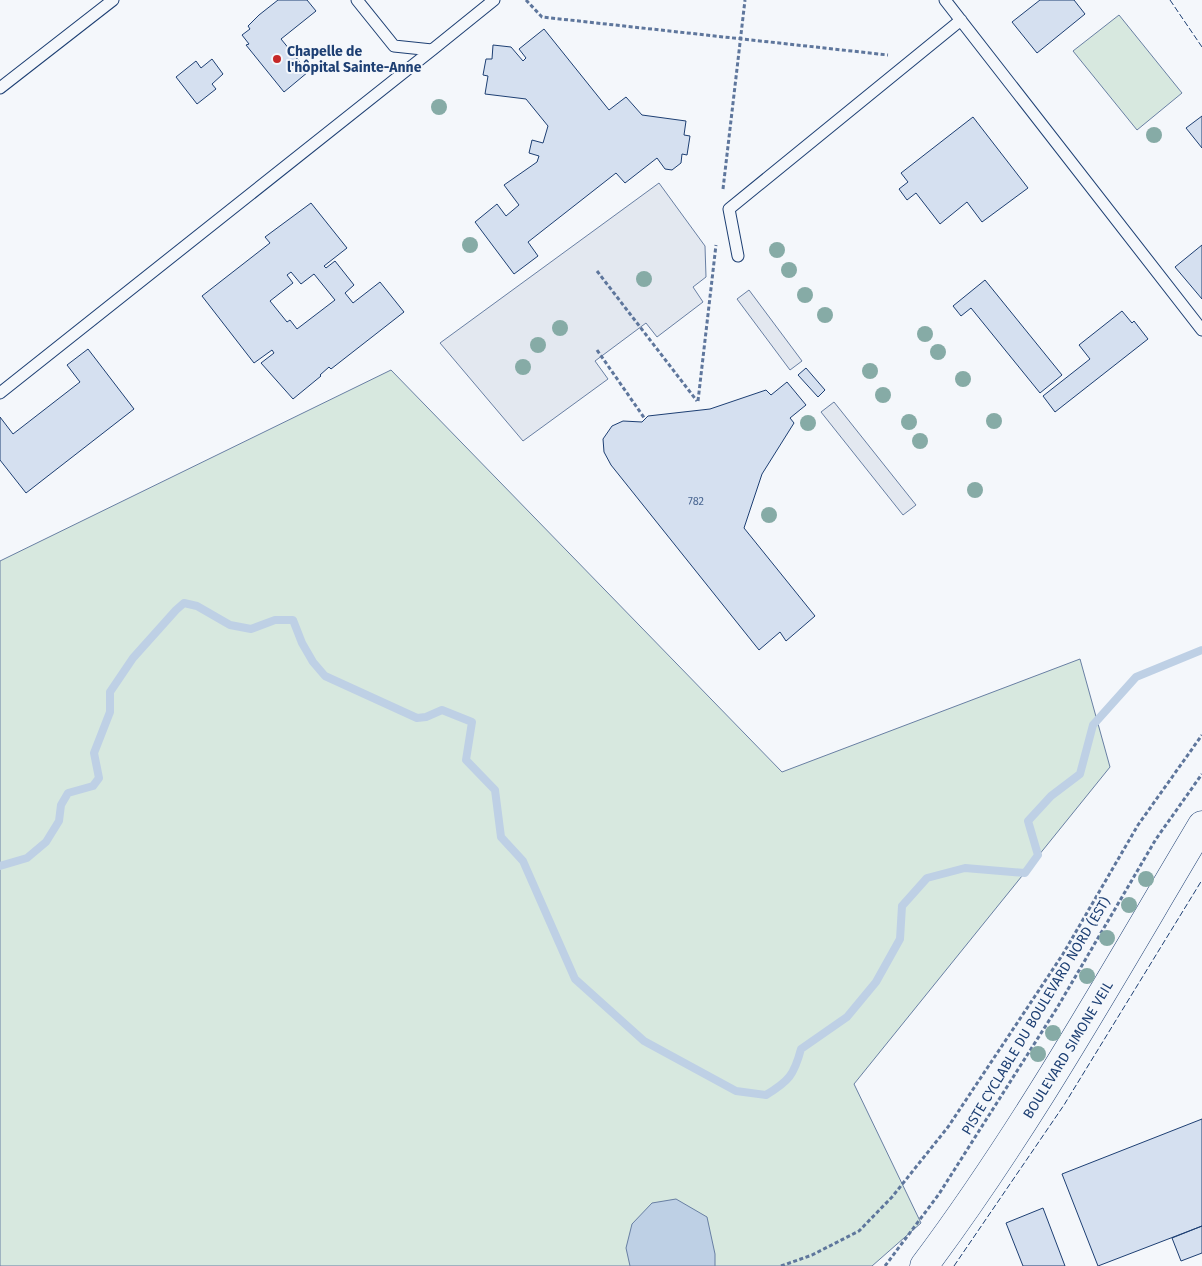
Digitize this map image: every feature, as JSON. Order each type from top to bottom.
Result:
[{"type":"main road","name":"BOULEVARD SIMONE VEIL","points":[[924,1266],[954,1226],[1044,1090],[1202,825]]},
{"type":"lane","points":[[0,88],[113,0]]},
{"type":"lane","points":[[357,0],[394,46],[432,50]]},
{"type":"lane","points":[[0,393],[494,0]]},
{"type":"lane","points":[[945,0],[1202,330]]},
{"type":"lane","points":[[738,256],[729,209],[961,20]]},
{"type":"path","points":[[526,0],[542,17],[914,58]]},
{"type":"path","points":[[597,271],[698,401]]},
{"type":"path","points":[[597,350],[646,419]]},
{"type":"path","points":[[780,1266],[812,1255],[859,1231],[892,1197],[948,1127],[1063,954],[1138,825],[1202,735]]},
{"type":"path","name":"PISTE CYCLABLE DU BOULEVARD NORD (EST)","points":[[885,1266],[939,1194],[1057,1008],[1156,839],[1202,774]]},
{"type":"shaded area","points":[[1119,15],[1182,93],[1137,130],[1073,51]]},
{"type":"shaded area","points":[[659,183],[705,246],[706,277],[693,287],[703,302],[657,337],[646,323],[595,361],[608,379],[523,441],[440,343]]},
{"type":"shaded area","points":[[749,290],[802,361],[790,370],[737,299]]},
{"type":"shaded area","points":[[391,370],[782,772],[1080,659],[1110,767],[854,1084],[921,1223],[872,1266],[0,1266],[0,561]]},
{"type":"shaded area","points":[[834,402],[916,505],[903,515],[821,412]]},
{"type":"water","points":[[676,1199],[707,1217],[715,1254],[715,1266],[630,1266],[626,1248],[632,1224],[652,1203]]},
{"type":"building","name":"Chapelle de l'hôpital Sainte-Anne","points":[[278,0],[307,0],[316,11],[281,39],[308,72],[284,92],[246,45],[249,44],[242,35],[250,29],[248,26],[259,15]]},
{"type":"building","points":[[1040,0],[1074,0],[1085,14],[1037,53],[1012,22]]},
{"type":"building","points":[[544,29],[609,110],[626,97],[642,115],[686,121],[684,135],[690,136],[687,155],[682,154],[681,163],[672,170],[665,169],[657,158],[625,183],[616,173],[528,242],[538,256],[514,274],[475,222],[497,204],[506,216],[519,205],[504,185],[537,162],[539,156],[529,153],[532,140],[543,143],[548,126],[526,99],[485,94],[488,76],[483,75],[486,59],[492,59],[493,45],[511,47],[523,61],[526,58],[519,49]]},
{"type":"building","points":[[212,59],[223,74],[212,84],[216,89],[197,104],[176,77],[196,61],[201,68]]},
{"type":"building","points":[[1202,116],[1202,148],[1186,128]]},
{"type":"building","points":[[973,117],[1028,188],[982,222],[967,202],[940,224],[916,193],[907,200],[899,189],[908,182],[901,173]]},
{"type":"building","points":[[311,203],[347,248],[324,266],[326,268],[335,261],[354,285],[345,293],[353,303],[380,282],[404,312],[331,369],[329,367],[293,399],[261,363],[274,353],[272,350],[254,363],[202,296],[270,243],[265,237]],"holes":[[[291,272],[301,284],[314,274],[335,300],[297,329],[290,320],[287,322],[270,301],[293,283],[287,275]]]},
{"type":"building","points":[[1202,245],[1202,299],[1175,267]]},
{"type":"building","points":[[985,280],[1062,375],[1040,393],[971,308],[961,316],[953,306]]},
{"type":"building","points":[[1122,311],[1132,323],[1134,321],[1148,339],[1055,412],[1043,396],[1090,359],[1079,345]]},
{"type":"building","points":[[88,349],[134,409],[26,493],[0,460],[0,417],[13,434],[80,382],[67,365]]},
{"type":"building","points":[[806,368],[825,390],[818,397],[798,375]]},
{"type":"building","points":[[787,382],[806,405],[790,418],[794,423],[762,474],[744,528],[815,616],[786,641],[780,632],[759,650],[611,465],[604,452],[603,439],[612,426],[623,421],[642,422],[648,416],[710,409],[766,390],[771,395]]},
{"type":"building","points":[[1202,1119],[1202,1226],[1098,1266],[1062,1174]]},
{"type":"building","points":[[1043,1208],[1065,1266],[1023,1266],[1006,1223]]},
{"type":"building","points":[[1202,1226],[1202,1253],[1181,1261],[1172,1238]]},
{"type":"waterway","points":[[0,866],[27,858],[46,842],[59,821],[61,805],[68,793],[93,786],[99,778],[94,753],[110,712],[110,692],[133,658],[184,603],[197,606],[230,625],[251,629],[275,620],[293,620],[302,643],[313,662],[325,676],[417,718],[426,717],[442,710],[472,722],[466,760],[495,790],[501,837],[523,861],[575,979],[644,1041],[736,1091],[766,1095],[780,1086],[790,1076],[801,1049],[847,1017],[876,982],[900,939],[902,906],[927,878],[965,868],[1025,873],[1038,855],[1028,821],[1051,796],[1080,774],[1093,725],[1136,677],[1202,650]]},
{"type":"fence","points":[[1170,0],[1202,47]]},
{"type":"fence","points":[[954,1266],[1064,1105],[1202,880]]},
{"type":"place","name":"Chapelle de l'hôpital Sainte-Anne","points":[[277,59]]}]
